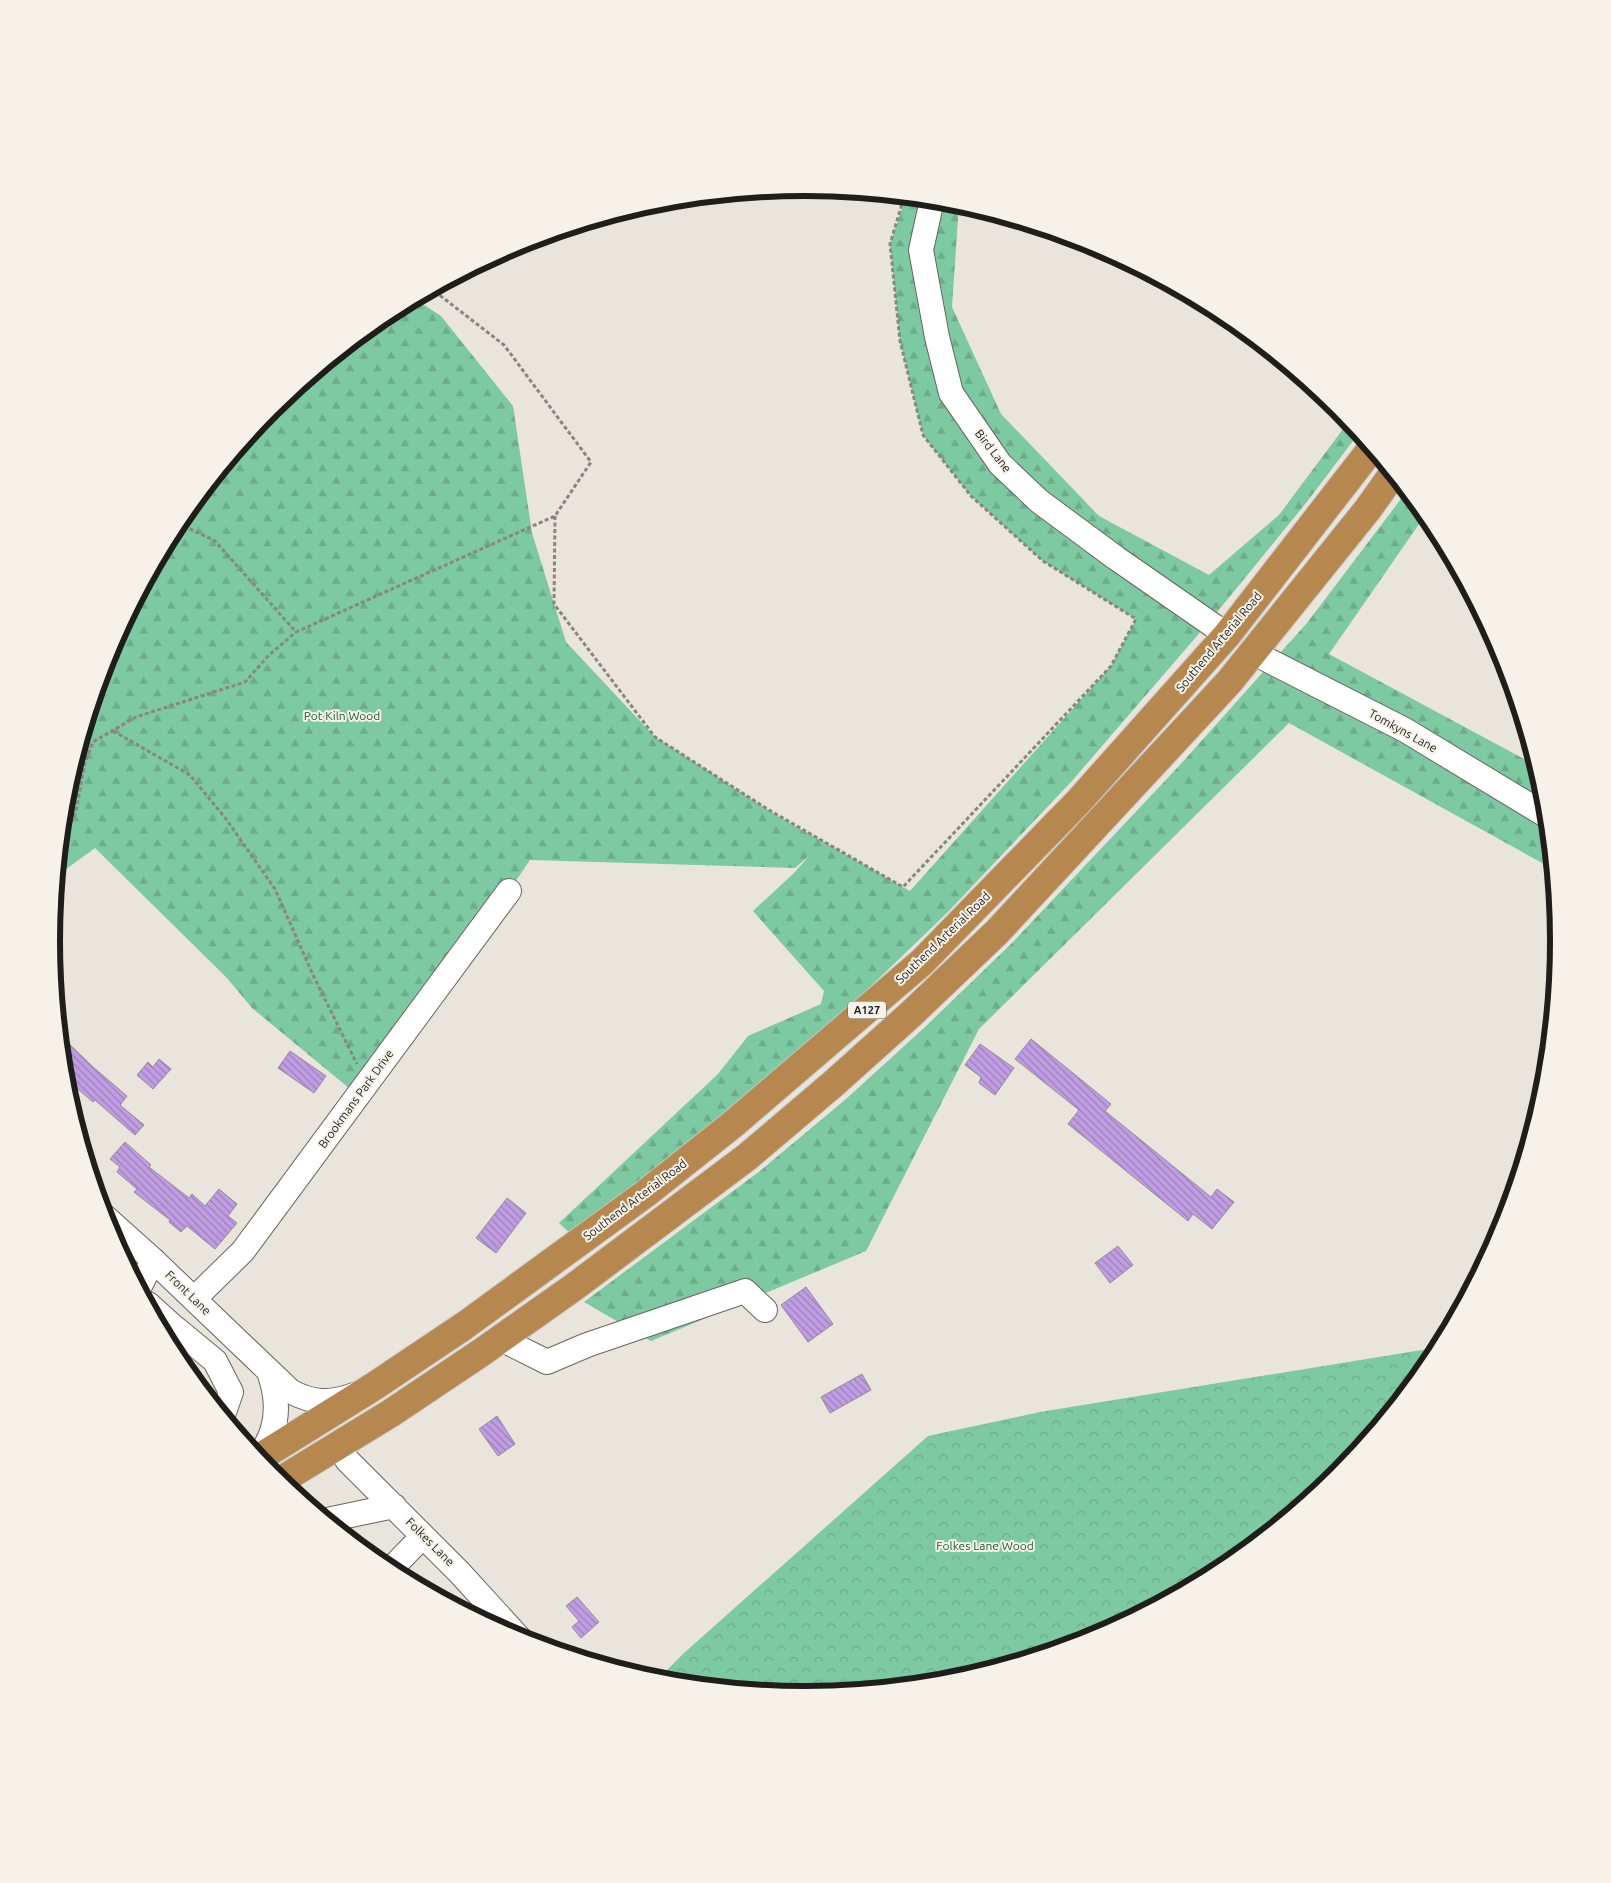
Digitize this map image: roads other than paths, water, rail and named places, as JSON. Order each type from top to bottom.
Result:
[{"type":"highway","name":"Southend Arterial Road","points":[[264,1454],[373,1387],[464,1326],[645,1194],[732,1125],[922,962],[1079,801],[1228,635],[1368,453]]},
{"type":"highway","name":"A127","points":[[287,1477],[391,1413],[501,1339],[582,1281],[747,1157],[833,1084],[904,1020],[997,932],[1229,682],[1362,517],[1390,479]]},
{"type":"street","name":"Bird Lane","points":[[931,207],[921,250],[937,337],[951,393],[1000,464],[1039,501],[1116,558],[1228,635]]},
{"type":"street","name":"Tomkyns Lane","points":[[1254,653],[1406,730],[1539,811]]},
{"type":"street","name":"Brookmans Park Drive","points":[[194,1299],[243,1251],[509,891]]},
{"type":"street","name":"Front Lane","points":[[118,1228],[290,1391],[299,1396],[320,1402],[342,1400],[373,1387]]},
{"type":"street","points":[[142,1281],[153,1260]]},
{"type":"street","points":[[501,1339],[547,1362],[587,1345],[745,1291],[765,1310]]},
{"type":"street","points":[[161,1316],[215,1361],[231,1392],[225,1409]]},
{"type":"street","name":"Front Lane","points":[[262,1452],[272,1434],[276,1419],[276,1395],[269,1372]]},
{"type":"street","name":"Folkes Lane","points":[[340,1445],[347,1460],[394,1506],[505,1623]]},
{"type":"street","points":[[334,1518],[394,1506]]},
{"type":"street","points":[[396,1564],[423,1536]]},
{"type":"park label","name":"Pot Kiln Wood","points":[[342,716]]},
{"type":"park label","name":"Folkes Lane Wood","points":[[985,1546]]}]
